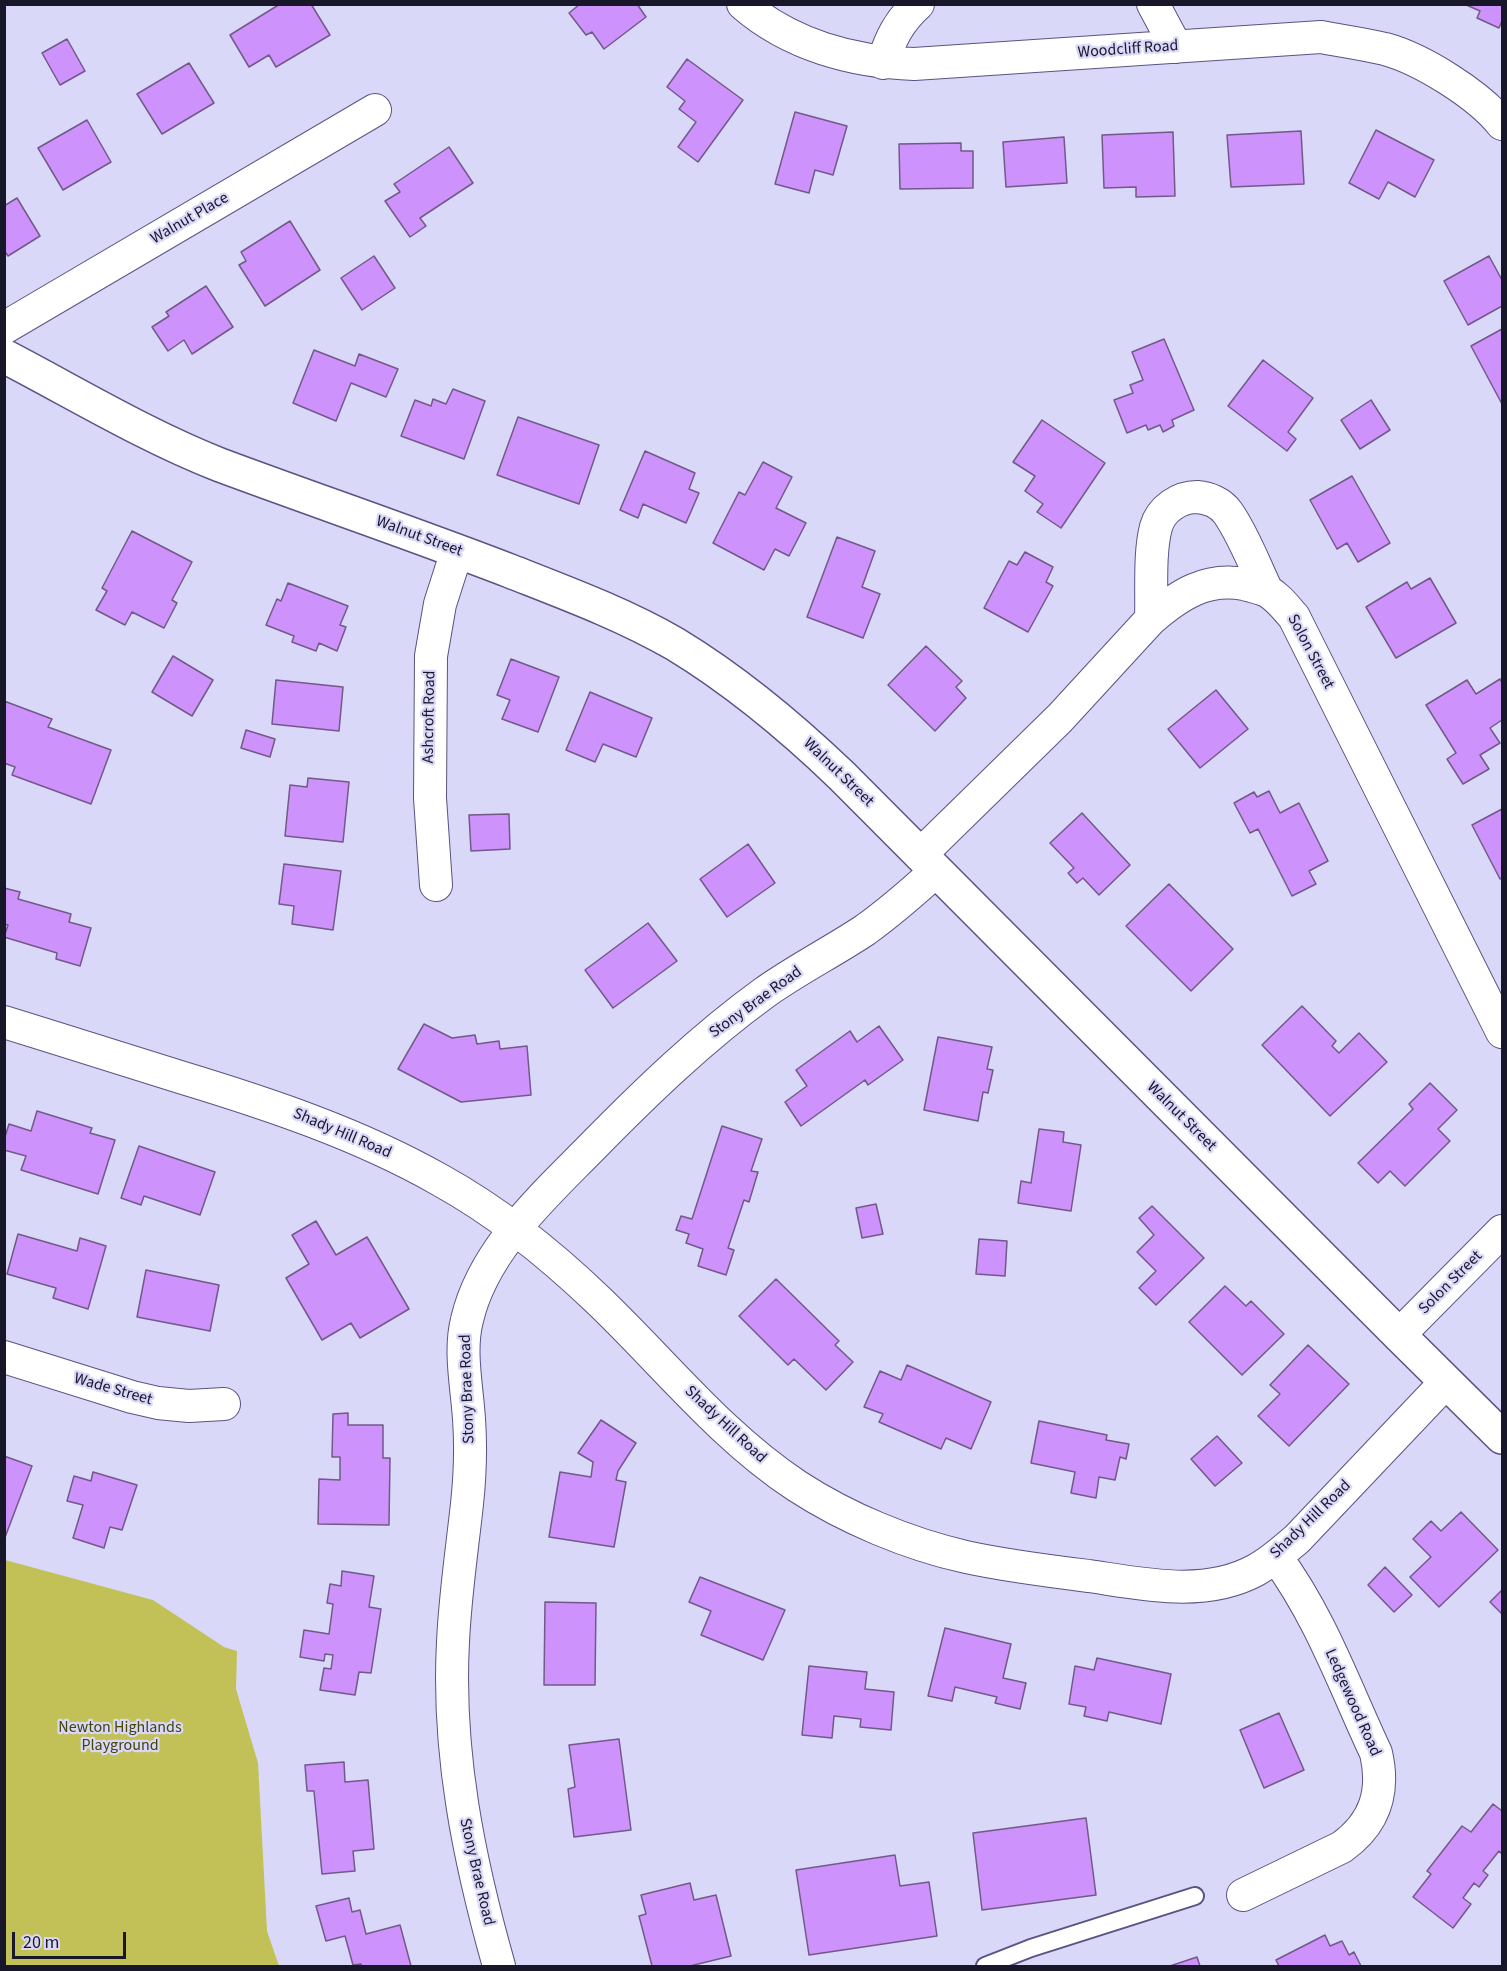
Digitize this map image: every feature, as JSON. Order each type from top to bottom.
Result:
[{"type":"main road","name":"Walnut Street","points":[[4,356],[176,446],[218,464],[457,551],[594,604],[674,644],[709,666],[811,746],[1503,1437]]},
{"type":"street","name":"Woodcliff Road","points":[[742,4],[771,26],[798,39],[855,58],[883,63],[914,64],[1321,37],[1387,50],[1439,72],[1493,112],[1503,124]]},
{"type":"street","points":[[883,63],[895,30],[918,4]]},
{"type":"street","points":[[1153,4],[1176,47]]},
{"type":"street","name":"Walnut Place","points":[[4,327],[375,110]]},
{"type":"street","points":[[1151,619],[1156,525],[1175,502],[1189,497],[1203,497],[1216,502],[1228,511],[1267,591]]},
{"type":"street","name":"Ashcroft Road","points":[[436,885],[429,778],[431,656],[440,604],[457,551]]},
{"type":"street","name":"Solon Street","points":[[928,863],[1151,619],[1182,594],[1199,586],[1217,582],[1234,582],[1267,591],[1294,618],[1503,1032]]},
{"type":"street","name":"Stony Brae Road","points":[[499,1966],[469,1851],[460,1796],[453,1706],[453,1644],[471,1461],[465,1352],[466,1325],[472,1300],[484,1274],[516,1229],[629,1109],[715,1031],[768,990],[863,931],[904,900],[928,863]]},
{"type":"street","name":"Shady Hill Road","points":[[4,1022],[255,1100],[340,1131],[438,1178],[516,1229],[559,1263],[599,1300],[711,1414],[767,1464],[832,1506],[872,1525],[962,1556],[1009,1566],[1153,1585],[1203,1585],[1229,1581],[1254,1571],[1276,1557],[1297,1539],[1446,1382]]},
{"type":"street","name":"Solon Street","points":[[1399,1335],[1503,1231]]},
{"type":"street","name":"Wade Street","points":[[4,1357],[158,1403],[189,1406],[224,1404]]},
{"type":"street","name":"Ledgewood Road","points":[[1243,1895],[1342,1847],[1356,1837],[1375,1806],[1380,1789],[1380,1772],[1376,1753],[1309,1607],[1276,1557]]},
{"type":"lane","points":[[985,1966],[1031,1948],[1195,1896]]},
{"type":"green space","name":"Newton Highlands Playground","points":[[5,1560],[153,1600],[224,1647],[237,1651],[236,1689],[258,1763],[267,1931],[279,1966],[5,1966]]},
{"type":"building","points":[[280,4],[311,4],[330,35],[276,67],[269,55],[249,67],[230,35]]},
{"type":"building","points":[[580,4],[637,4],[646,17],[604,49],[592,32],[586,35],[569,13]]},
{"type":"building","points":[[1464,4],[1502,4],[1502,21],[1499,28],[1477,18],[1480,11]]},
{"type":"building","points":[[67,39],[85,71],[60,85],[42,53]]},
{"type":"building","points":[[687,59],[743,100],[698,162],[678,147],[696,122],[679,109],[685,101],[667,87]]},
{"type":"building","points":[[189,63],[214,103],[162,134],[137,94]]},
{"type":"building","points":[[795,112],[847,126],[833,175],[815,170],[809,193],[775,184]]},
{"type":"building","points":[[87,120],[111,162],[63,190],[38,148]]},
{"type":"building","points":[[1376,130],[1434,160],[1415,197],[1388,182],[1379,199],[1349,183]]},
{"type":"building","points":[[1301,131],[1304,184],[1231,187],[1227,135]]},
{"type":"building","points":[[1173,132],[1175,196],[1136,197],[1136,187],[1104,188],[1102,135]]},
{"type":"building","points":[[1064,137],[1067,183],[1006,187],[1003,142]]},
{"type":"building","points":[[961,143],[961,151],[973,151],[973,188],[900,189],[899,144]]},
{"type":"building","points":[[449,147],[473,183],[420,218],[426,226],[410,237],[385,201],[400,192],[394,184]]},
{"type":"building","points":[[17,198],[40,236],[8,256],[4,250],[4,206]]},
{"type":"building","points":[[290,221],[320,270],[265,306],[239,265],[246,261],[241,252]]},
{"type":"building","points":[[374,256],[395,288],[362,310],[341,278]]},
{"type":"building","points":[[1489,256],[1502,280],[1502,306],[1468,325],[1444,281]]},
{"type":"building","points":[[206,286],[233,327],[192,354],[184,340],[168,351],[152,327],[169,316],[166,312]]},
{"type":"building","points":[[1502,329],[1502,404],[1471,346]]},
{"type":"building","points":[[1164,339],[1194,410],[1172,420],[1174,426],[1163,432],[1160,425],[1148,430],[1146,425],[1127,433],[1114,400],[1133,393],[1130,385],[1143,380],[1132,352]]},
{"type":"building","points":[[314,350],[355,366],[359,354],[398,369],[386,397],[351,383],[336,421],[293,403]]},
{"type":"building","points":[[1263,360],[1313,398],[1288,432],[1296,439],[1287,451],[1228,406]]},
{"type":"building","points":[[453,389],[485,401],[464,459],[401,436],[415,400],[431,406],[433,399],[446,404]]},
{"type":"building","points":[[1371,400],[1390,430],[1360,449],[1341,420]]},
{"type":"building","points":[[518,417],[599,445],[579,504],[497,475]]},
{"type":"building","points":[[1042,420],[1105,463],[1061,528],[1037,512],[1043,504],[1025,491],[1035,476],[1013,462]]},
{"type":"building","points":[[645,451],[695,473],[689,489],[699,493],[686,523],[643,504],[638,518],[620,510]]},
{"type":"building","points":[[763,462],[792,477],[776,508],[806,523],[789,556],[775,549],[764,570],[713,543],[739,492],[745,495]]},
{"type":"building","points":[[1352,476],[1390,543],[1358,562],[1347,543],[1337,549],[1310,500]]},
{"type":"building","points":[[132,531],[192,562],[172,600],[177,603],[164,628],[132,612],[125,625],[96,610],[107,591],[102,588]]},
{"type":"building","points":[[837,537],[875,551],[862,587],[880,594],[863,638],[807,617]]},
{"type":"building","points":[[1025,552],[1053,567],[1046,582],[1053,586],[1028,632],[984,608],[1009,561],[1017,565]]},
{"type":"building","points":[[1430,578],[1456,623],[1396,658],[1366,607],[1407,582],[1411,589]]},
{"type":"building","points":[[288,583],[348,606],[340,625],[346,627],[337,651],[319,643],[316,651],[292,642],[294,636],[266,625],[277,599],[281,601]]},
{"type":"building","points":[[926,646],[962,681],[956,687],[966,698],[935,731],[888,685]]},
{"type":"building","points":[[173,656],[213,680],[192,716],[152,692]]},
{"type":"building","points":[[511,659],[559,677],[538,732],[502,719],[510,700],[497,695]]},
{"type":"building","points":[[1500,679],[1502,683],[1502,720],[1490,728],[1500,743],[1480,755],[1489,769],[1463,784],[1447,759],[1456,753],[1426,705],[1467,680],[1476,694]]},
{"type":"building","points":[[276,680],[343,687],[339,731],[272,724]]},
{"type":"building","points":[[1216,690],[1248,729],[1200,768],[1168,729]]},
{"type":"building","points":[[590,692],[652,718],[636,757],[603,744],[595,762],[566,750]]},
{"type":"building","points":[[4,701],[52,719],[48,727],[111,750],[91,804],[12,775],[15,767],[4,763]]},
{"type":"building","points":[[246,730],[275,739],[270,757],[241,748]]},
{"type":"building","points":[[308,778],[349,782],[343,842],[285,836],[290,785],[307,787]]},
{"type":"building","points":[[1269,791],[1280,813],[1299,803],[1328,861],[1309,871],[1316,884],[1292,896],[1258,829],[1250,833],[1234,803],[1254,792],[1257,797]]},
{"type":"building","points":[[1502,809],[1502,878],[1500,879],[1472,825]]},
{"type":"building","points":[[1082,813],[1130,865],[1099,895],[1083,878],[1077,883],[1068,873],[1074,868],[1050,843]]},
{"type":"building","points":[[509,814],[510,849],[471,851],[469,815]]},
{"type":"building","points":[[748,844],[775,883],[727,917],[700,879]]},
{"type":"building","points":[[284,864],[341,871],[333,930],[292,924],[294,906],[279,904]]},
{"type":"building","points":[[1169,884],[1233,949],[1191,991],[1126,926]]},
{"type":"building","points":[[4,888],[20,892],[18,899],[71,914],[69,922],[91,928],[80,966],[56,959],[57,953],[4,937],[8,925],[4,924]]},
{"type":"building","points":[[648,923],[677,961],[613,1008],[585,970]]},
{"type":"building","points":[[1302,1006],[1336,1041],[1332,1046],[1339,1053],[1359,1033],[1387,1062],[1330,1116],[1262,1045]]},
{"type":"building","points":[[424,1024],[452,1038],[475,1035],[477,1044],[499,1041],[500,1049],[527,1046],[531,1095],[461,1102],[398,1069]]},
{"type":"building","points":[[879,1026],[903,1060],[868,1085],[865,1080],[801,1126],[785,1102],[807,1086],[796,1070],[850,1031],[857,1042]]},
{"type":"building","points":[[938,1037],[992,1047],[987,1069],[993,1070],[988,1093],[983,1092],[978,1121],[924,1110]]},
{"type":"building","points":[[1430,1083],[1457,1110],[1438,1129],[1450,1141],[1405,1186],[1390,1171],[1378,1183],[1358,1163],[1413,1109],[1409,1104]]},
{"type":"building","points":[[37,1111],[92,1128],[90,1133],[115,1140],[98,1194],[21,1170],[26,1156],[4,1150],[4,1140],[9,1124],[31,1131]]},
{"type":"building","points":[[722,1126],[762,1139],[751,1171],[758,1172],[749,1202],[744,1200],[728,1248],[734,1250],[726,1275],[698,1266],[703,1249],[686,1243],[689,1234],[676,1230],[681,1216],[692,1219]]},
{"type":"building","points":[[1039,1129],[1064,1132],[1063,1142],[1081,1145],[1071,1211],[1018,1203],[1021,1181],[1031,1183]]},
{"type":"building","points":[[139,1146],[215,1172],[200,1215],[144,1196],[141,1205],[121,1198]]},
{"type":"building","points":[[876,1204],[883,1234],[862,1238],[856,1208]]},
{"type":"building","points":[[1152,1206],[1204,1258],[1156,1305],[1139,1288],[1156,1271],[1137,1252],[1154,1235],[1139,1218]]},
{"type":"building","points":[[316,1221],[336,1255],[367,1237],[409,1309],[360,1338],[351,1323],[322,1340],[286,1278],[309,1264],[292,1235]]},
{"type":"building","points":[[18,1234],[77,1251],[80,1238],[106,1246],[88,1309],[53,1298],[56,1288],[7,1274]]},
{"type":"building","points":[[979,1239],[1007,1241],[1005,1276],[976,1274]]},
{"type":"building","points":[[146,1270],[219,1285],[210,1331],[137,1317]]},
{"type":"building","points":[[776,1279],[839,1341],[835,1345],[853,1362],[826,1390],[794,1359],[788,1365],[739,1316]]},
{"type":"building","points":[[1225,1286],[1246,1306],[1251,1301],[1284,1334],[1242,1375],[1189,1322]]},
{"type":"building","points":[[1308,1345],[1349,1384],[1289,1446],[1258,1416],[1280,1394],[1270,1385]]},
{"type":"building","points":[[907,1365],[991,1402],[971,1449],[946,1438],[941,1449],[879,1422],[883,1414],[864,1407],[880,1371],[901,1380]]},
{"type":"building","points":[[348,1413],[348,1425],[383,1425],[383,1458],[390,1458],[389,1525],[318,1524],[319,1479],[340,1480],[340,1457],[332,1457],[333,1414]]},
{"type":"building","points":[[601,1420],[636,1443],[618,1471],[616,1480],[626,1482],[614,1547],[549,1537],[560,1472],[591,1477],[593,1462],[578,1453]]},
{"type":"building","points":[[1039,1421],[1107,1435],[1106,1440],[1129,1444],[1126,1459],[1120,1457],[1115,1480],[1099,1477],[1096,1498],[1071,1493],[1075,1472],[1031,1463]]},
{"type":"building","points":[[1217,1436],[1242,1463],[1215,1486],[1191,1459]]},
{"type":"building","points":[[4,1456],[32,1466],[4,1540]]},
{"type":"building","points":[[93,1472],[137,1485],[122,1530],[110,1527],[104,1548],[73,1538],[83,1505],[67,1501],[74,1476],[91,1481]]},
{"type":"building","points":[[1461,1512],[1498,1550],[1439,1607],[1410,1577],[1431,1557],[1413,1539],[1431,1521],[1441,1531]]},
{"type":"building","points":[[1385,1567],[1412,1595],[1394,1612],[1368,1585]]},
{"type":"building","points":[[342,1571],[374,1576],[369,1607],[381,1609],[371,1673],[359,1672],[355,1695],[320,1690],[324,1668],[331,1669],[333,1655],[325,1654],[324,1661],[300,1657],[304,1630],[329,1634],[333,1604],[327,1603],[330,1584],[341,1586]]},
{"type":"building","points":[[700,1577],[785,1610],[763,1660],[701,1635],[711,1611],[689,1602]]},
{"type":"building","points":[[1502,1590],[1502,1612],[1501,1613],[1490,1602]]},
{"type":"building","points":[[545,1602],[596,1603],[595,1685],[544,1685]]},
{"type":"building","points":[[945,1628],[1011,1644],[1003,1678],[1026,1683],[1020,1709],[995,1703],[997,1697],[955,1687],[952,1701],[928,1696]]},
{"type":"building","points":[[1097,1658],[1171,1674],[1161,1724],[1109,1712],[1107,1721],[1084,1716],[1086,1707],[1069,1704],[1075,1666],[1094,1670]]},
{"type":"building","points":[[809,1666],[867,1672],[865,1689],[894,1692],[891,1730],[860,1727],[861,1719],[834,1716],[832,1738],[802,1735]]},
{"type":"building","points":[[1279,1713],[1304,1770],[1264,1788],[1240,1730]]},
{"type":"building","points":[[619,1739],[631,1830],[574,1837],[568,1789],[575,1787],[569,1745]]},
{"type":"building","points":[[344,1762],[345,1782],[368,1780],[374,1849],[353,1851],[355,1871],[322,1874],[314,1791],[307,1791],[305,1765]]},
{"type":"building","points":[[1493,1804],[1502,1811],[1502,1854],[1499,1851],[1483,1871],[1488,1875],[1479,1887],[1474,1883],[1463,1898],[1471,1904],[1453,1928],[1413,1897],[1431,1874],[1427,1871],[1462,1826],[1471,1832]]},
{"type":"building","points":[[1086,1818],[1096,1895],[982,1910],[973,1833]]},
{"type":"building","points":[[895,1855],[900,1886],[929,1882],[937,1936],[809,1955],[796,1870]]},
{"type":"building","points":[[690,1883],[694,1900],[716,1895],[731,1956],[690,1966],[652,1966],[639,1916],[646,1914],[641,1895]]},
{"type":"building","points":[[349,1898],[352,1912],[360,1910],[366,1934],[400,1925],[411,1966],[353,1965],[345,1936],[326,1941],[316,1906]]},
{"type":"building","points":[[1325,1935],[1330,1946],[1342,1941],[1349,1955],[1354,1952],[1361,1966],[1279,1966],[1276,1960]]},
{"type":"building","points":[[1197,1957],[1200,1966],[1170,1966]]}]
